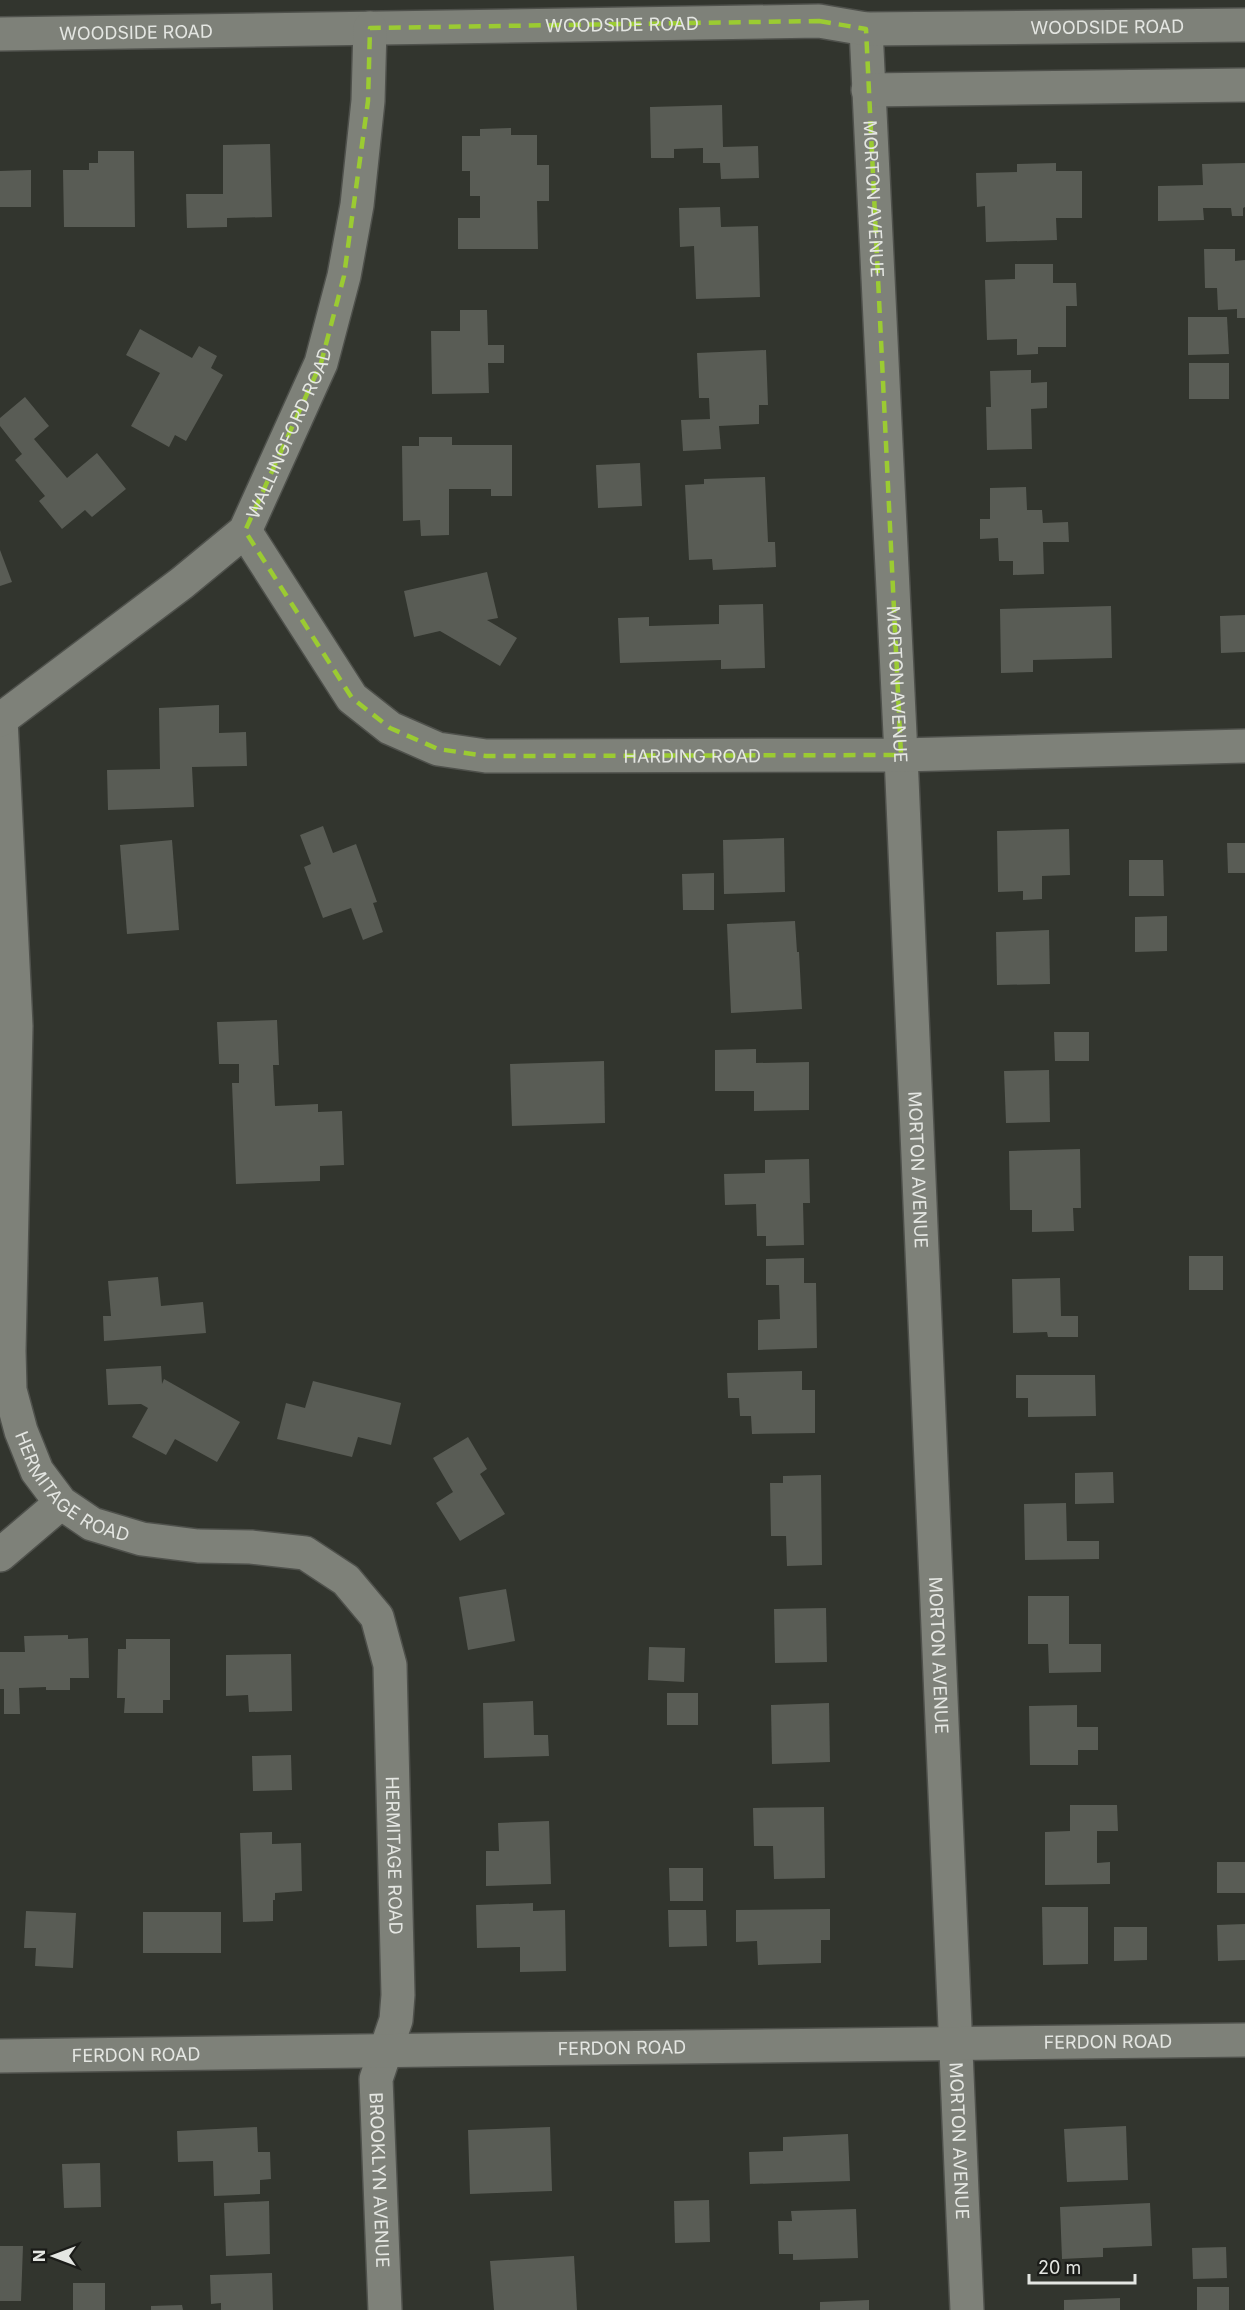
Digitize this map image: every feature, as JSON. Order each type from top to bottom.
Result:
[{"type":"street","name":"WOODSIDE ROAD","points":[[0,34],[370,28],[536,13],[819,21],[866,29],[1245,25]]},
{"type":"street","name":"WALLINGFORD ROAD","points":[[1,719],[182,583],[245,531],[321,363],[344,276],[357,205],[369,100],[370,28]]},
{"type":"street","name":"MORTON AVENUE","points":[[866,29],[902,754],[954,2043],[967,2310]]},
{"type":"street","points":[[868,90],[1245,85]]},
{"type":"street","name":"HARDING ROAD","points":[[245,531],[352,698],[390,728],[438,749],[486,756],[902,754],[1245,746]]},
{"type":"street","name":"HERMITAGE ROAD","points":[[1,719],[16,1026],[10,1390],[21,1431],[37,1471],[61,1503],[93,1524],[142,1539],[198,1546],[251,1547],[305,1553],[346,1580],[377,1617],[390,1665],[398,1995],[396,2020],[386,2052]]},
{"type":"street","points":[[0,1555],[61,1503]]},
{"type":"street","name":"FERDON ROAD","points":[[0,2056],[386,2052],[906,2042],[1245,2040]]},
{"type":"street","name":"BROOKLYN AVENUE","points":[[385,2310],[376,2079],[386,2052]]},
{"type":"highlighted area","points":[[819,21],[866,29],[901,755],[486,756],[438,749],[390,728],[352,698],[245,531],[321,363],[344,276],[368,101],[370,28]]},
{"type":"building","points":[[722,105],[723,147],[758,146],[759,178],[721,179],[720,163],[703,163],[703,148],[674,149],[674,158],[651,158],[650,107]]},
{"type":"building","points":[[511,128],[511,135],[537,135],[537,165],[549,165],[549,201],[537,201],[538,249],[458,249],[458,218],[480,218],[480,196],[470,196],[470,171],[462,171],[462,136],[480,136],[480,129]]},
{"type":"building","points":[[270,144],[272,217],[227,218],[227,227],[187,228],[186,194],[223,194],[223,145]]},
{"type":"building","points":[[98,151],[134,151],[135,227],[64,227],[63,170],[89,170],[89,163],[98,163]]},
{"type":"building","points":[[1056,163],[1056,171],[1082,171],[1082,218],[1056,218],[1057,240],[986,242],[985,206],[977,207],[976,173],[1017,172],[1017,164]]},
{"type":"building","points":[[1245,163],[1243,216],[1232,216],[1231,208],[1203,208],[1204,220],[1158,221],[1158,186],[1203,185],[1202,164]]},
{"type":"building","points":[[31,170],[31,207],[0,207],[0,171]]},
{"type":"building","points":[[720,207],[721,227],[758,226],[760,297],[696,299],[694,246],[680,247],[679,208]]},
{"type":"building","points":[[1204,249],[1235,249],[1235,261],[1245,260],[1245,318],[1237,318],[1237,309],[1218,310],[1217,288],[1205,288]]},
{"type":"building","points":[[1015,264],[1053,264],[1053,283],[1076,283],[1077,306],[1066,306],[1066,347],[1038,347],[1038,354],[1017,355],[1017,339],[987,340],[985,280],[1015,279]]},
{"type":"building","points":[[460,310],[487,310],[488,345],[504,345],[504,363],[488,363],[489,393],[432,394],[431,331],[460,331]]},
{"type":"building","points":[[1188,317],[1227,317],[1229,354],[1188,355]]},
{"type":"building","points":[[140,329],[192,358],[199,346],[217,356],[211,368],[223,375],[186,441],[175,435],[169,447],[131,426],[160,373],[126,355]]},
{"type":"building","points":[[766,350],[768,405],[759,405],[759,424],[719,426],[721,449],[683,451],[681,420],[710,419],[709,398],[699,398],[697,353]]},
{"type":"building","points":[[1189,363],[1229,363],[1229,399],[1189,399]]},
{"type":"building","points":[[1031,370],[1031,383],[1047,382],[1047,408],[1031,409],[1032,449],[987,450],[986,407],[991,407],[990,371]]},
{"type":"building","points":[[25,397],[49,426],[34,439],[67,478],[97,453],[126,489],[92,517],[85,510],[62,529],[39,501],[45,496],[15,460],[22,454],[0,426],[0,418]]},
{"type":"building","points":[[419,437],[452,437],[452,445],[512,445],[512,496],[491,496],[491,489],[449,489],[449,535],[421,536],[420,520],[403,521],[402,446],[419,446]]},
{"type":"building","points":[[640,463],[642,506],[598,508],[596,465]]},
{"type":"building","points":[[765,477],[768,542],[775,542],[776,567],[713,570],[712,559],[689,560],[685,485],[704,484],[704,479]]},
{"type":"building","points":[[1026,487],[1027,510],[1042,510],[1043,523],[1068,522],[1069,542],[1043,542],[1044,574],[1013,575],[1013,561],[999,561],[998,538],[980,539],[980,519],[990,519],[990,488]]},
{"type":"building","points":[[0,550],[12,582],[0,586]]},
{"type":"building","points":[[487,572],[498,618],[487,620],[517,638],[500,666],[440,631],[414,637],[404,591]]},
{"type":"building","points":[[763,604],[765,668],[721,669],[721,660],[620,663],[618,618],[649,617],[649,626],[719,624],[719,605]]},
{"type":"building","points":[[1111,606],[1112,658],[1033,660],[1033,672],[1001,673],[1000,609]]},
{"type":"building","points":[[1245,615],[1245,652],[1221,653],[1220,616]]},
{"type":"building","points":[[219,705],[219,733],[246,732],[247,766],[192,767],[194,807],[108,810],[107,770],[160,769],[159,708]]},
{"type":"building","points":[[323,826],[333,853],[356,844],[377,902],[373,903],[383,932],[363,940],[351,908],[323,918],[304,867],[311,864],[300,835]]},
{"type":"building","points":[[1069,829],[1070,875],[1042,876],[1042,899],[1023,900],[1023,891],[998,892],[997,831]]},
{"type":"building","points":[[784,838],[785,892],[724,894],[723,840]]},
{"type":"building","points":[[172,840],[179,930],[127,934],[120,845]]},
{"type":"building","points":[[1227,843],[1245,843],[1245,873],[1228,873]]},
{"type":"building","points":[[1129,860],[1163,860],[1164,896],[1129,896]]},
{"type":"building","points":[[714,873],[714,910],[683,910],[682,874]]},
{"type":"building","points":[[1167,916],[1167,951],[1135,952],[1135,917]]},
{"type":"building","points":[[795,921],[802,1009],[731,1013],[727,924]]},
{"type":"building","points":[[1049,930],[1050,984],[997,985],[996,932]]},
{"type":"building","points":[[277,1020],[279,1065],[273,1065],[275,1106],[318,1104],[318,1112],[342,1111],[344,1165],[320,1166],[320,1181],[236,1184],[232,1083],[239,1083],[239,1064],[219,1064],[217,1022]]},
{"type":"building","points":[[1054,1032],[1089,1032],[1089,1061],[1055,1061]]},
{"type":"building","points":[[756,1049],[756,1063],[809,1062],[809,1110],[754,1111],[754,1091],[715,1091],[715,1050]]},
{"type":"building","points":[[604,1061],[605,1123],[512,1126],[510,1064]]},
{"type":"building","points":[[1049,1070],[1050,1122],[1006,1123],[1004,1071]]},
{"type":"building","points":[[1080,1149],[1081,1208],[1073,1208],[1074,1231],[1032,1232],[1032,1210],[1010,1210],[1009,1151]]},
{"type":"building","points":[[809,1159],[810,1203],[803,1203],[804,1245],[766,1246],[766,1236],[757,1236],[756,1204],[725,1205],[724,1174],[765,1173],[765,1160]]},
{"type":"building","points":[[1189,1256],[1223,1256],[1223,1290],[1189,1290]]},
{"type":"building","points":[[804,1258],[804,1283],[816,1283],[817,1348],[758,1350],[758,1320],[780,1319],[779,1285],[766,1285],[766,1259]]},
{"type":"building","points":[[158,1277],[161,1306],[203,1302],[206,1333],[104,1341],[103,1316],[111,1316],[108,1281]]},
{"type":"building","points":[[1060,1278],[1061,1316],[1078,1316],[1078,1337],[1048,1337],[1047,1332],[1013,1333],[1012,1279]]},
{"type":"building","points":[[161,1366],[162,1384],[164,1379],[240,1422],[217,1462],[175,1439],[166,1455],[132,1437],[148,1408],[141,1404],[108,1405],[106,1369]]},
{"type":"building","points":[[802,1371],[802,1390],[815,1390],[815,1433],[752,1434],[751,1416],[740,1416],[739,1398],[728,1398],[727,1373]]},
{"type":"building","points":[[1016,1375],[1095,1375],[1096,1416],[1028,1417],[1028,1398],[1016,1398]]},
{"type":"building","points":[[313,1381],[401,1403],[391,1445],[358,1437],[352,1457],[277,1439],[286,1403],[305,1408]]},
{"type":"building","points":[[468,1437],[487,1469],[480,1474],[505,1514],[460,1541],[436,1503],[453,1492],[433,1458]]},
{"type":"building","points":[[1113,1472],[1114,1503],[1075,1504],[1075,1473]]},
{"type":"building","points":[[821,1475],[822,1565],[787,1566],[786,1536],[771,1536],[770,1483],[783,1483],[783,1476]]},
{"type":"building","points":[[1066,1503],[1067,1541],[1099,1541],[1099,1559],[1025,1560],[1024,1504]]},
{"type":"building","points":[[506,1589],[515,1641],[468,1650],[459,1597]]},
{"type":"building","points":[[1028,1596],[1069,1596],[1069,1644],[1101,1644],[1101,1672],[1049,1673],[1048,1644],[1028,1644]]},
{"type":"building","points":[[826,1608],[827,1662],[775,1663],[774,1609]]},
{"type":"building","points":[[68,1635],[68,1639],[88,1638],[89,1678],[70,1678],[70,1690],[46,1690],[46,1687],[19,1688],[20,1714],[4,1714],[4,1689],[0,1689],[0,1652],[25,1652],[24,1636]]},
{"type":"building","points":[[126,1639],[170,1639],[170,1700],[163,1700],[163,1713],[124,1713],[125,1698],[117,1698],[118,1649],[126,1649]]},
{"type":"building","points":[[649,1647],[685,1648],[684,1682],[648,1680]]},
{"type":"building","points":[[291,1654],[292,1711],[249,1712],[248,1695],[226,1696],[226,1655]]},
{"type":"building","points":[[667,1693],[698,1693],[698,1725],[667,1725]]},
{"type":"building","points":[[533,1701],[534,1735],[548,1735],[549,1756],[484,1758],[483,1703]]},
{"type":"building","points":[[829,1703],[830,1762],[772,1764],[771,1705]]},
{"type":"building","points":[[1077,1705],[1077,1727],[1098,1727],[1098,1750],[1078,1750],[1078,1765],[1030,1765],[1029,1706]]},
{"type":"building","points":[[291,1755],[292,1790],[253,1791],[252,1756]]},
{"type":"building","points":[[1070,1805],[1117,1805],[1118,1831],[1097,1831],[1097,1863],[1110,1862],[1110,1884],[1045,1885],[1045,1832],[1070,1831]]},
{"type":"building","points":[[824,1807],[825,1878],[774,1879],[773,1846],[754,1846],[753,1808]]},
{"type":"building","points":[[549,1821],[551,1884],[486,1886],[486,1851],[499,1851],[498,1823]]},
{"type":"building","points":[[272,1832],[272,1844],[301,1843],[302,1891],[275,1893],[273,1921],[243,1922],[240,1833]]},
{"type":"building","points":[[1217,1862],[1245,1862],[1245,1893],[1217,1893]]},
{"type":"building","points":[[669,1868],[703,1868],[703,1901],[670,1901]]},
{"type":"building","points":[[533,1903],[533,1911],[565,1910],[566,1971],[520,1972],[520,1947],[477,1948],[476,1905]]},
{"type":"building","points":[[1042,1907],[1088,1907],[1088,1964],[1043,1965]]},
{"type":"building","points":[[830,1909],[830,1940],[821,1940],[821,1963],[758,1965],[757,1941],[736,1942],[736,1910]]},
{"type":"building","points":[[668,1910],[706,1910],[707,1946],[669,1947]]},
{"type":"building","points":[[26,1911],[76,1913],[73,1968],[35,1966],[36,1948],[24,1948]]},
{"type":"building","points":[[143,1912],[221,1912],[221,1953],[143,1953]]},
{"type":"building","points":[[1245,1924],[1245,1960],[1218,1961],[1217,1925]]},
{"type":"building","points":[[1114,1927],[1147,1927],[1147,1960],[1114,1961]]},
{"type":"building","points":[[1126,2126],[1128,2180],[1067,2182],[1064,2129]]},
{"type":"building","points":[[257,2127],[258,2152],[270,2152],[271,2179],[260,2180],[260,2194],[214,2196],[213,2161],[178,2162],[177,2131]]},
{"type":"building","points":[[550,2127],[552,2191],[470,2194],[468,2130]]},
{"type":"building","points":[[848,2134],[850,2181],[750,2184],[749,2152],[783,2151],[783,2137]]},
{"type":"building","points":[[100,2163],[101,2207],[64,2208],[62,2164]]},
{"type":"building","points":[[709,2200],[710,2242],[675,2243],[674,2201]]},
{"type":"building","points":[[269,2201],[270,2254],[226,2256],[224,2203]]},
{"type":"building","points":[[1150,2203],[1152,2246],[1103,2248],[1103,2257],[1062,2259],[1060,2207]]},
{"type":"building","points":[[856,2209],[858,2258],[793,2260],[793,2254],[779,2254],[778,2221],[792,2221],[791,2211]]},
{"type":"building","points":[[0,2246],[23,2246],[21,2301],[0,2301]]},
{"type":"building","points":[[1226,2247],[1227,2278],[1193,2279],[1192,2248]]},
{"type":"building","points":[[574,2256],[577,2310],[494,2310],[490,2261]]},
{"type":"building","points":[[272,2273],[273,2310],[221,2310],[221,2303],[211,2304],[210,2275]]},
{"type":"building","points":[[73,2283],[105,2283],[105,2310],[73,2310]]},
{"type":"building","points":[[1197,2287],[1229,2287],[1229,2310],[1197,2310]]},
{"type":"building","points":[[1120,2298],[1120,2310],[1064,2310],[1064,2300]]},
{"type":"building","points":[[869,2300],[869,2310],[820,2310],[820,2302]]},
{"type":"building","points":[[182,2305],[183,2310],[151,2310],[151,2306]]}]
